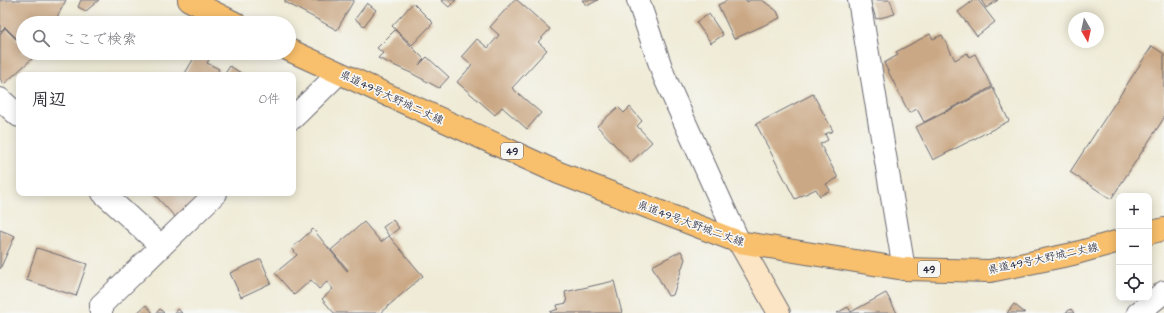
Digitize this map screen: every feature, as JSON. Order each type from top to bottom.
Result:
[{"type":"main road","points":[[189,0],[221,16]]},
{"type":"main road","name":"県道49号大野城二丈線","points":[[296,53],[559,173],[739,242],[904,269],[990,271],[1073,254],[1116,242]]},
{"type":"main road","points":[[1152,232],[1164,229]]},
{"type":"main road","points":[[739,242],[779,313]]},
{"type":"street","points":[[638,0],[664,76],[739,242]]},
{"type":"street","points":[[858,0],[904,269]]},
{"type":"street","points":[[296,115],[339,73]]},
{"type":"street","points":[[0,99],[16,113]]},
{"type":"street","points":[[106,196],[161,246]]},
{"type":"street","points":[[101,313],[101,305],[213,196]]},
{"type":"street","points":[[1138,313],[1164,292]]},
{"type":"building","points":[[0,0],[66,0],[58,16],[16,16],[16,38],[5,27],[0,32]]},
{"type":"building","points":[[81,0],[99,0],[86,11],[78,7]]},
{"type":"building","points":[[285,0],[354,0],[337,30],[285,2]]},
{"type":"building","points":[[441,0],[456,0],[449,7]]},
{"type":"building","points":[[514,0],[517,0],[550,29],[538,42],[547,50],[512,88],[541,113],[527,129],[502,107],[495,115],[457,82],[472,65],[462,56],[477,39],[488,48],[499,35],[490,27]]},
{"type":"building","points":[[582,0],[598,0],[587,6]]},
{"type":"building","points":[[728,0],[747,0],[747,2],[750,0],[762,0],[777,11],[780,18],[734,39],[718,5]]},
{"type":"building","points":[[870,0],[890,0],[895,14],[876,19]]},
{"type":"building","points":[[974,0],[978,0],[995,22],[977,36],[958,12]]},
{"type":"building","points":[[981,0],[998,0],[986,8]]},
{"type":"building","points":[[367,3],[376,10],[364,26],[355,19]]},
{"type":"building","points":[[413,3],[433,23],[412,45],[392,26]]},
{"type":"building","points":[[709,14],[723,35],[711,43],[696,22]]},
{"type":"building","points":[[5,28],[16,39],[16,60],[31,60],[4,84],[0,79],[0,34]]},
{"type":"building","points":[[395,30],[424,59],[419,65],[427,57],[449,77],[439,88],[378,58],[383,53],[377,48]]},
{"type":"building","points":[[930,34],[933,39],[942,35],[955,60],[967,53],[969,57],[975,54],[992,87],[924,122],[917,109],[909,113],[884,63],[898,55],[896,52]]},
{"type":"building","points":[[1152,46],[1164,54],[1164,118],[1111,199],[1070,172]]},
{"type":"building","points":[[193,60],[209,60],[207,63],[219,69],[218,72],[186,72]]},
{"type":"building","points":[[230,66],[239,72],[226,72]]},
{"type":"building","points":[[993,88],[1009,121],[933,160],[916,127]]},
{"type":"building","points":[[813,94],[833,131],[825,134],[828,140],[820,144],[838,178],[826,184],[830,190],[820,196],[816,189],[795,199],[756,124]]},
{"type":"building","points":[[618,107],[624,113],[630,107],[642,121],[637,126],[652,142],[631,162],[597,126]]},
{"type":"building","points":[[156,196],[204,196],[177,219]]},
{"type":"building","points":[[393,220],[399,228],[389,236],[383,227]]},
{"type":"building","points":[[364,222],[381,242],[389,236],[423,276],[380,313],[334,313],[322,299],[333,289],[327,282],[319,289],[311,280],[294,295],[275,273],[297,255],[292,248],[313,229],[347,271],[348,270],[331,250]]},
{"type":"building","points":[[0,230],[15,236],[0,269]]},
{"type":"building","points":[[37,248],[87,264],[76,296],[26,280]]},
{"type":"building","points":[[681,251],[685,259],[673,295],[668,296],[652,266]]},
{"type":"building","points":[[261,259],[271,283],[241,297],[230,273]]},
{"type":"building","points":[[614,281],[622,313],[550,312],[558,309],[557,305],[567,303],[565,292]]},
{"type":"building","points":[[886,293],[897,313],[837,313],[848,307],[851,312]]},
{"type":"building","points":[[1014,304],[1025,313],[1007,313]]},
{"type":"building","points":[[146,305],[153,313],[137,313]]},
{"type":"building","points":[[160,309],[164,313],[156,313]]},
{"type":"building","points":[[178,309],[182,313],[173,313]]},
{"type":"building","points":[[1071,309],[1074,313],[1065,313]]}]
